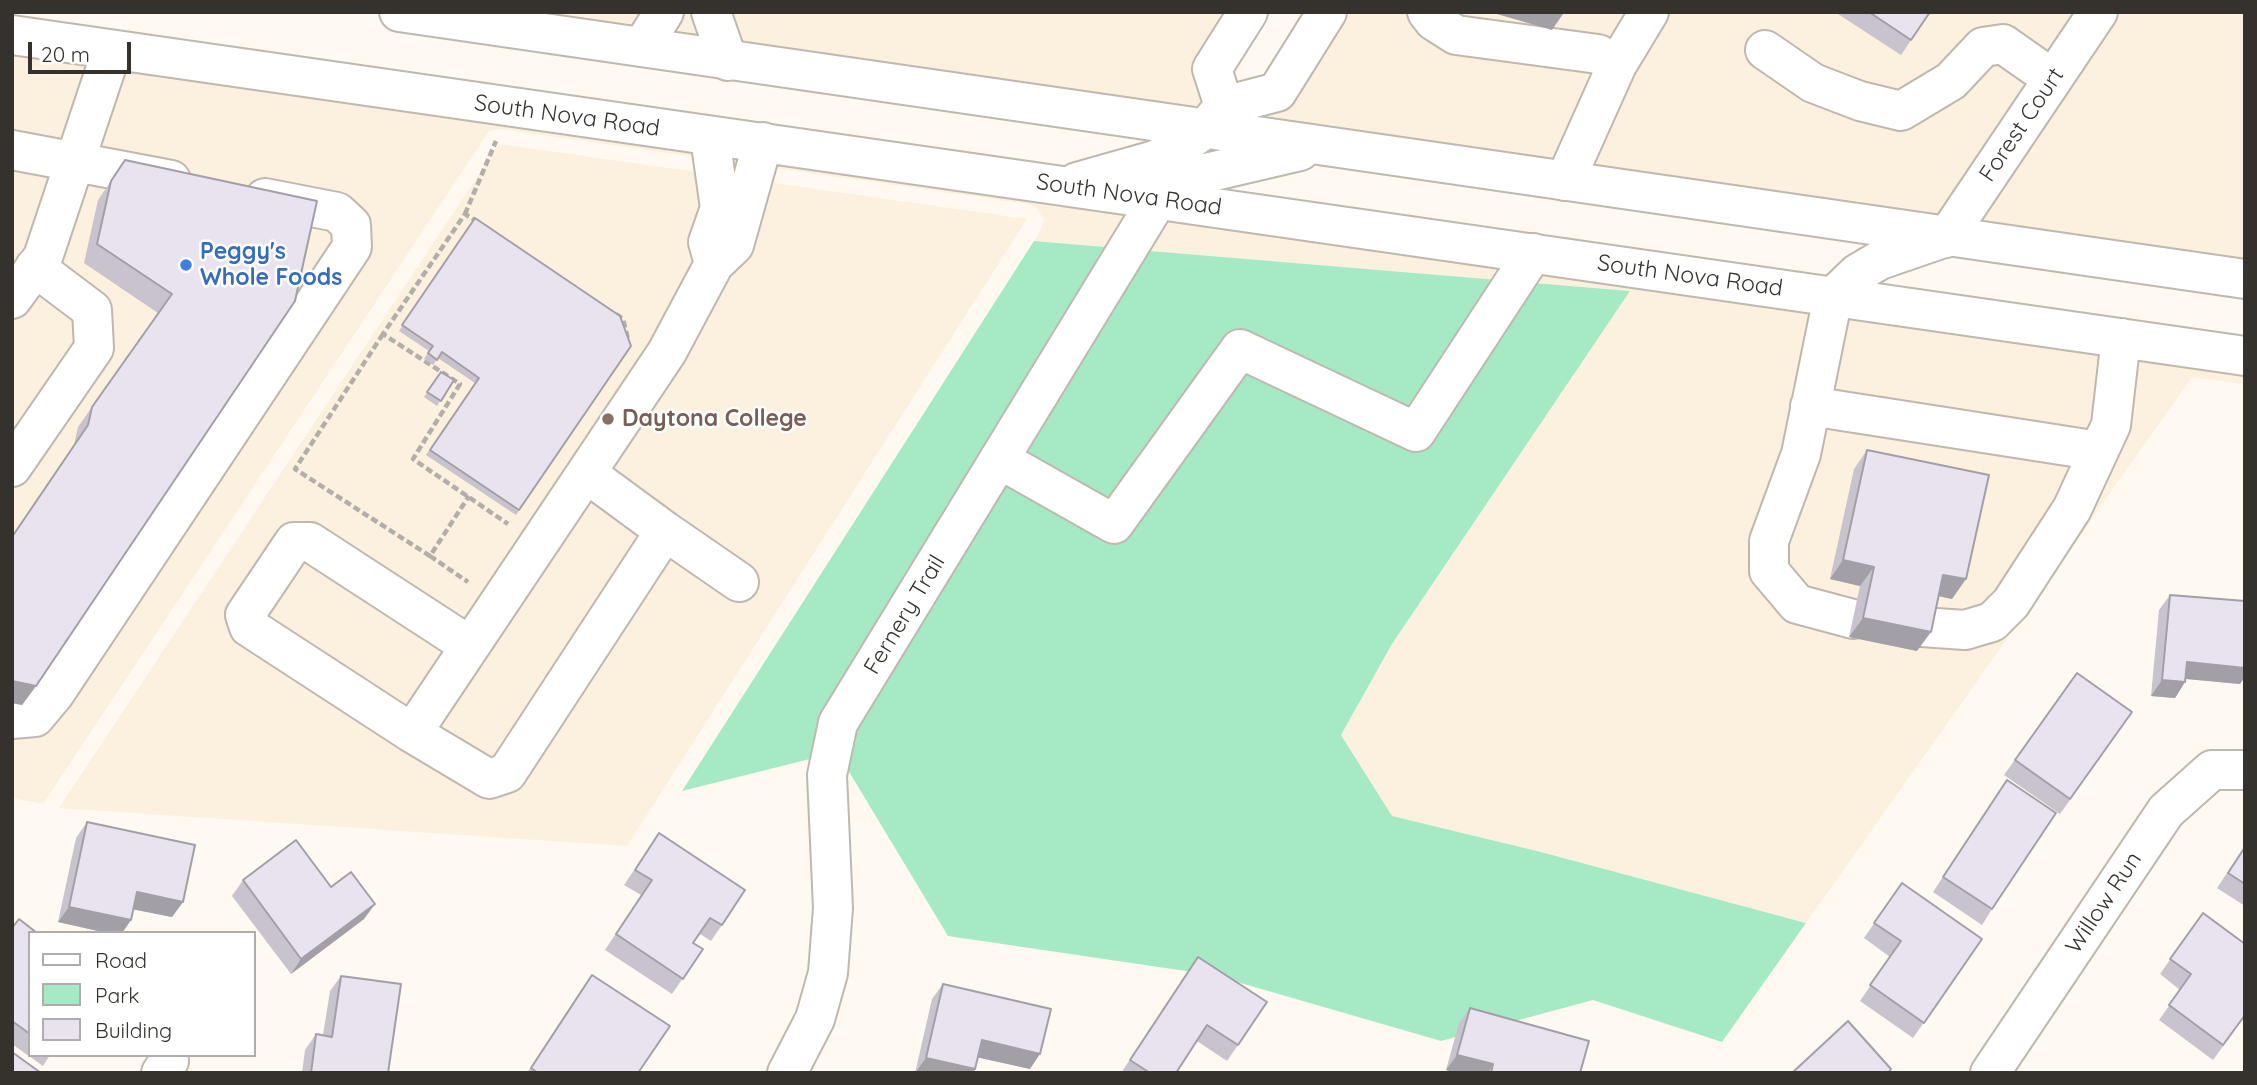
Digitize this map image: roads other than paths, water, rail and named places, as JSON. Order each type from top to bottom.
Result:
[{"type":"main road","points":[[399,12],[728,61],[1215,117],[1322,145],[2245,279]]},
{"type":"main road","points":[[642,47],[664,12]]},
{"type":"main road","points":[[711,12],[728,61]]},
{"type":"main road","points":[[1215,117],[1212,69],[1248,12]]},
{"type":"main road","points":[[1065,186],[1154,160],[1183,145],[1215,117],[1277,92],[1327,12]]},
{"type":"main road","points":[[1427,12],[1434,22],[1456,35],[1598,54],[1617,65]]},
{"type":"main road","points":[[1565,181],[1617,65],[1649,12]]},
{"type":"main road","name":"Forest Court","points":[[1947,237],[2098,12]]},
{"type":"main road","name":"South Nova Road","points":[[12,35],[2245,356]]},
{"type":"main road","points":[[1765,50],[1813,83],[1860,101],[1901,111],[1951,80],[1983,47],[2003,44],[2053,79]]},
{"type":"main road","points":[[12,299],[43,257],[112,50]]},
{"type":"main road","points":[[710,137],[720,208],[708,242],[715,264]]},
{"type":"main road","points":[[412,733],[667,352],[715,264],[734,245],[763,142]]},
{"type":"main road","points":[[1158,199],[1176,186],[1206,173],[1322,145]]},
{"type":"main road","points":[[12,150],[338,212],[351,225],[352,247],[55,693],[35,717],[12,719]]},
{"type":"main road","name":"Fernery Trail","points":[[788,1073],[815,1019],[828,973],[833,908],[827,775],[838,723],[1158,199]]},
{"type":"main road","points":[[1853,619],[1797,604],[1769,571],[1769,541],[1801,454],[1833,297],[1858,273],[1880,260],[1947,237]]},
{"type":"main road","points":[[999,459],[1114,524],[1240,349],[1416,432],[1533,253]]},
{"type":"main road","points":[[12,467],[94,348],[92,310],[35,267]]},
{"type":"main road","points":[[1922,627],[1965,630],[1992,622],[2011,603],[2072,509],[2111,425],[2121,338]]},
{"type":"main road","points":[[1810,406],[2099,451]]},
{"type":"main road","points":[[586,473],[739,582]]},
{"type":"main road","points":[[470,646],[310,542],[294,542],[246,615],[249,627],[412,733],[489,779],[507,773],[665,531]]},
{"type":"main road","name":"Willow Run","points":[[1990,1073],[2166,811],[2212,770],[2245,770]]},
{"type":"place","name":"Peggy's Whole Foods","points":[[186,265]]},
{"type":"place","name":"Daytona College","points":[[608,419]]}]
